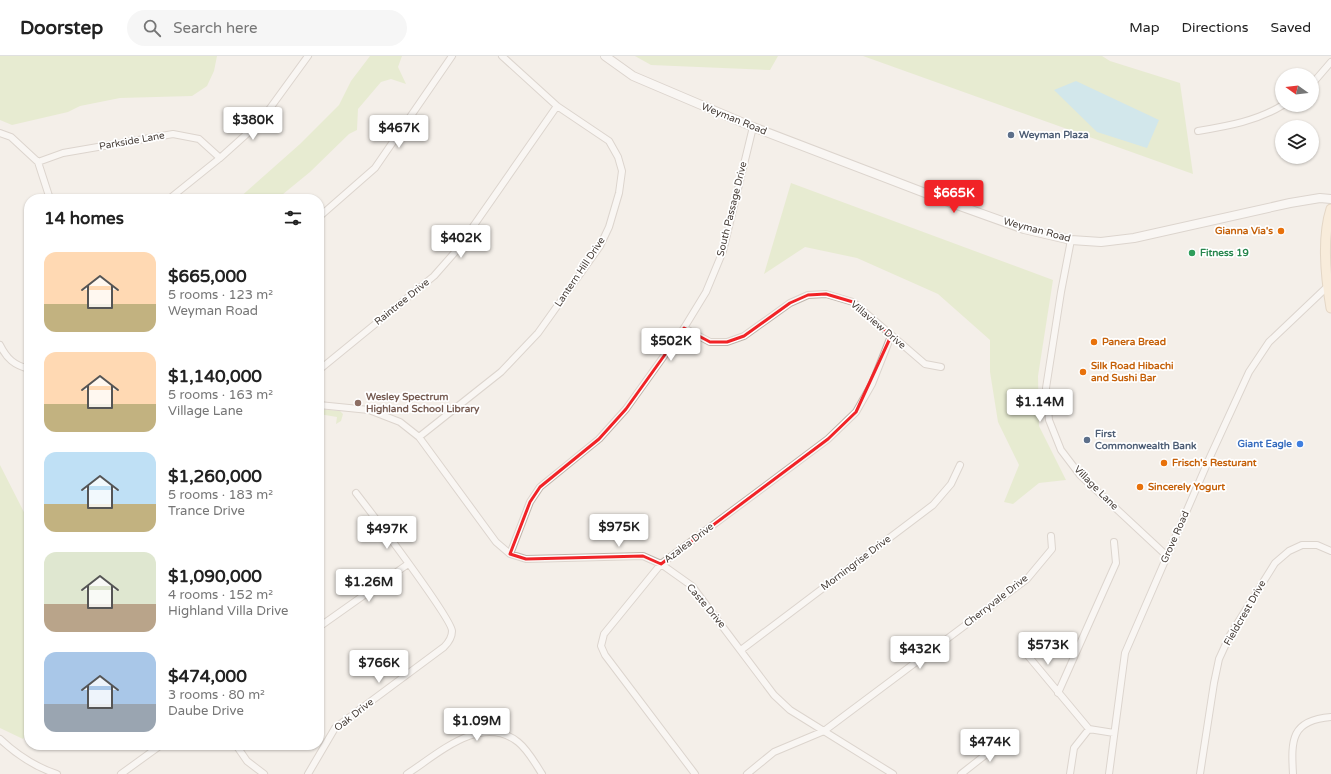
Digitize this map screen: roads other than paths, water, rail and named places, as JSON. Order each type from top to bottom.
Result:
[{"type":"main road","points":[[1331,208],[1327,235],[1327,287],[1331,308]]},
{"type":"street","points":[[175,194],[220,158],[260,122],[308,56]]},
{"type":"street","points":[[324,213],[375,168],[452,56]]},
{"type":"street","name":"Lantern Hill Drive","points":[[420,437],[501,372],[538,333],[600,246],[609,227],[619,193],[622,171],[618,157],[608,141],[557,106],[502,56]]},
{"type":"street","name":"Weyman Road","points":[[605,56],[632,76],[752,127],[1024,229],[1071,240],[1101,242],[1134,238],[1290,203],[1320,198],[1331,199]]},
{"type":"street","points":[[1319,76],[1331,62]]},
{"type":"street","name":"Raintree Drive","points":[[324,366],[434,276],[456,251],[557,106]]},
{"type":"street","points":[[1198,131],[1249,120],[1262,116],[1275,109]]},
{"type":"street","name":"South Passage Drive","points":[[510,554],[530,502],[540,487],[599,439],[626,409],[684,328],[706,292],[723,251],[752,127]]},
{"type":"street","points":[[0,133],[11,137],[38,162],[48,194]]},
{"type":"street","name":"Parkside Lane","points":[[38,162],[63,153],[172,134],[199,139],[220,158]]},
{"type":"street","name":"Village Lane","points":[[1071,240],[1046,388],[1049,420],[1061,450],[1080,475],[1167,556]]},
{"type":"street","name":"Grove Road","points":[[1109,774],[1125,653],[1249,372],[1269,342],[1327,287]]},
{"type":"street","name":"Villaview Drive","points":[[684,328],[710,342],[727,342],[744,336],[790,303],[808,295],[826,294],[853,302],[925,364],[941,367]]},
{"type":"street","name":"Azalea Drive","points":[[695,774],[605,655],[601,646],[604,634],[661,564],[828,438],[856,412],[872,384],[891,336]]},
{"type":"street","points":[[0,345],[6,357],[17,366],[24,368]]},
{"type":"street","name":"Caste Drive","points":[[324,406],[369,410],[400,422],[420,437],[496,542],[510,554],[526,559],[643,556],[661,564],[692,586],[774,695],[790,710],[893,774]]},
{"type":"street","name":"Morningrise Drive","points":[[741,650],[933,505],[951,484],[960,465]]},
{"type":"street","points":[[324,621],[408,564],[356,492]]},
{"type":"street","name":"Cherryvale Drive","points":[[747,774],[774,752],[824,731],[1027,579],[1052,549],[1051,536]]},
{"type":"street","points":[[1058,693],[1116,563],[1114,542]]},
{"type":"street","name":"Fieldcrest Drive","points":[[1200,774],[1219,659],[1230,635],[1275,563],[1288,551],[1302,545],[1317,545],[1331,551]]},
{"type":"street","name":"Oak Drive","points":[[324,747],[335,728],[444,647],[450,639],[452,631],[450,623],[433,597],[408,564]]},
{"type":"street","points":[[1024,651],[1089,729],[1114,732]]},
{"type":"street","points":[[1293,774],[1292,743],[1296,733],[1303,725],[1315,719],[1331,717]]},
{"type":"street","points":[[1070,774],[1074,748],[1089,729]]},
{"type":"street","points":[[407,774],[464,737],[482,732],[497,732],[507,735],[518,742],[542,774]]},
{"type":"street","points":[[961,774],[1008,738]]},
{"type":"street","points":[[0,739],[13,752],[33,764],[57,774]]},
{"type":"street","points":[[121,774],[154,750]]},
{"type":"street","points":[[239,750],[247,761],[264,774]]},
{"type":"street","name":"Oak Drive","points":[[308,774],[322,750]]},
{"type":"water","points":[[1076,81],[1159,120],[1147,148],[1097,132],[1054,90]]},
{"type":"place","name":"Weyman Plaza","points":[[1011,135]]},
{"type":"place","name":"Gianna Via's","points":[[1281,231]]},
{"type":"place","name":"Fitness 19","points":[[1192,253]]},
{"type":"place","name":"Panera Bread","points":[[1094,342]]},
{"type":"place","name":"Silk Road Hibachi and Sushi Bar","points":[[1083,372]]},
{"type":"place","name":"Wesley Spectrum Highland School Library","points":[[358,403]]},
{"type":"place","name":"First Commonwealth Bank","points":[[1087,440]]},
{"type":"place","name":"Giant Eagle","points":[[1300,444]]},
{"type":"place","name":"Frisch's Resturant","points":[[1164,463]]},
{"type":"place","name":"Sincerely Yogurt","points":[[1140,487]]}]
